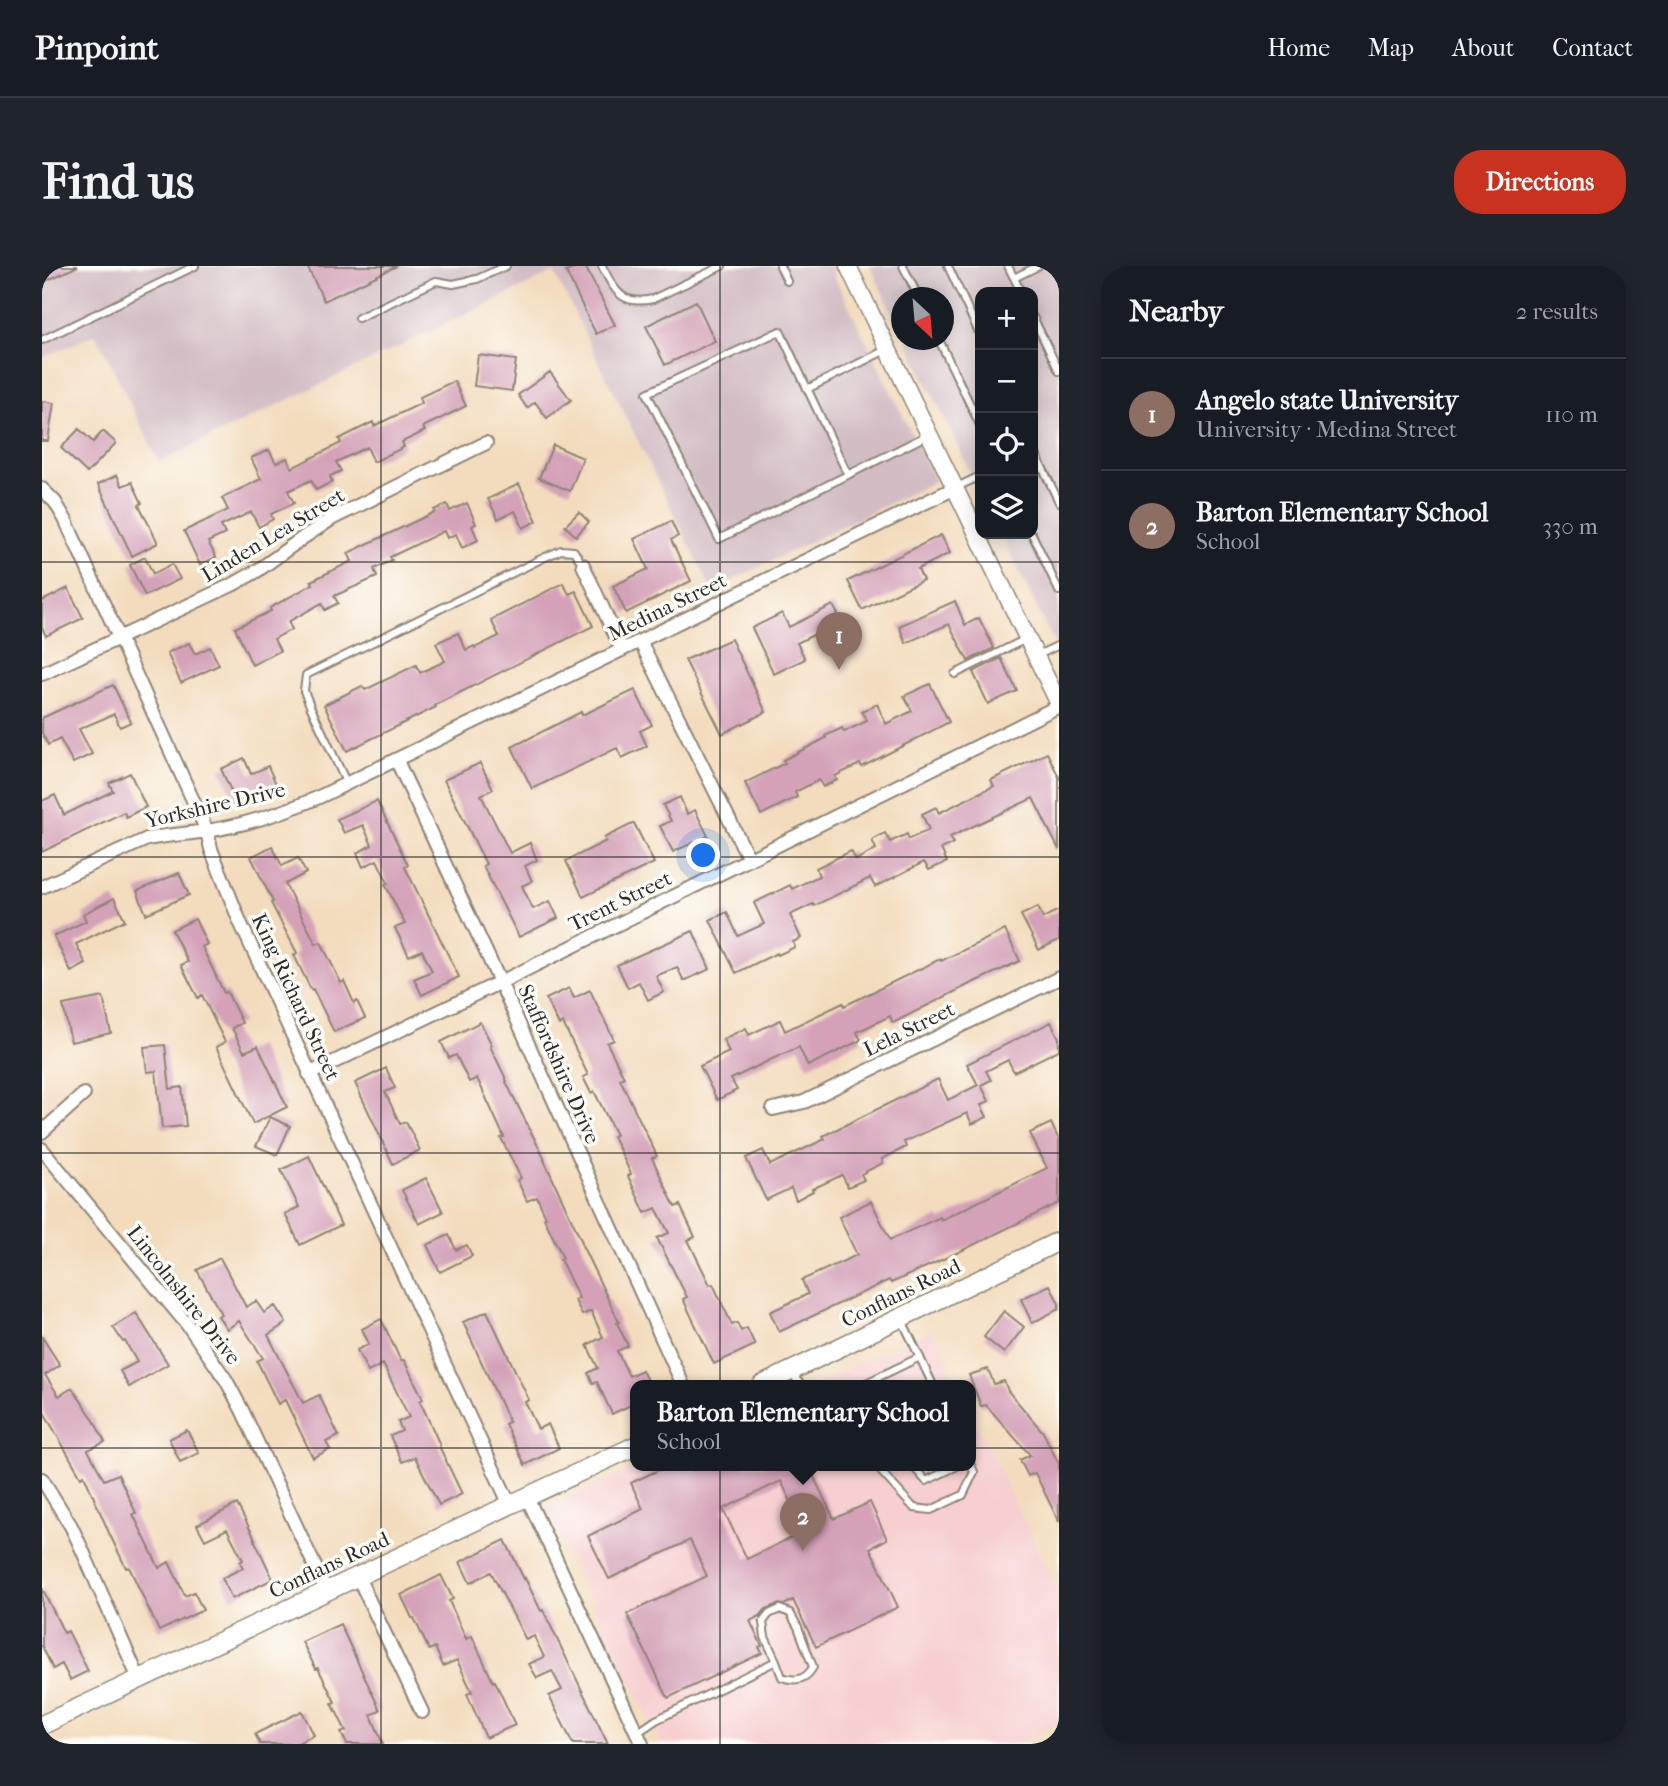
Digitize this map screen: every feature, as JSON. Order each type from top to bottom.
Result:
[{"type":"main road","name":"Conflans Road","points":[[796,1378],[901,1318],[1059,1241]]},
{"type":"main road","name":"Conflans Road","points":[[42,1725],[630,1448]]},
{"type":"street","points":[[848,266],[1059,705]]},
{"type":"street","name":"Linden Lea Street","points":[[42,674],[234,584],[333,518],[486,443]]},
{"type":"street","name":"Medina Street","points":[[397,761],[955,488]]},
{"type":"street","name":"King Richard Street","points":[[42,489],[55,502],[65,519],[120,638],[207,831],[211,849],[240,922],[309,1074],[639,1739]]},
{"type":"street","points":[[583,565],[622,650]]},
{"type":"street","points":[[640,641],[749,859]]},
{"type":"street","name":"Trent Street","points":[[309,1074],[1059,705]]},
{"type":"street","name":"Yorkshire Drive","points":[[42,887],[147,839],[207,831],[264,818],[294,808],[397,761]]},
{"type":"street","name":"Staffordshire Drive","points":[[397,761],[681,1380]]},
{"type":"street","name":"Lela Street","points":[[773,1109],[804,1102],[1059,978]]},
{"type":"street","points":[[42,1132],[84,1094]]},
{"type":"street","name":"Lincolnshire Drive","points":[[42,1149],[190,1328],[226,1380],[327,1592]]},
{"type":"street","points":[[42,1479],[71,1526],[139,1679]]},
{"type":"street","points":[[358,1577],[422,1712]]},
{"type":"lane","points":[[42,340],[195,266]]},
{"type":"lane","points":[[358,318],[436,281],[453,284],[477,279],[506,266]]},
{"type":"lane","points":[[602,266],[614,290],[631,301],[642,302],[722,266]]},
{"type":"lane","points":[[780,266],[787,281]]},
{"type":"lane","points":[[903,266],[914,287]]},
{"type":"lane","points":[[948,266],[975,324]]},
{"type":"lane","points":[[1008,266],[1018,287]]},
{"type":"lane","points":[[1014,278],[1038,266]]},
{"type":"lane","points":[[1038,327],[1059,371]]},
{"type":"lane","points":[[848,475],[780,331],[647,393],[719,539],[848,475],[929,434]]},
{"type":"lane","points":[[807,388],[888,349]]},
{"type":"lane","points":[[944,350],[975,415]]},
{"type":"lane","points":[[1038,459],[1059,502]]},
{"type":"lane","points":[[955,488],[975,478]]},
{"type":"lane","points":[[1034,539],[1059,591]]},
{"type":"lane","points":[[348,784],[304,691],[306,675],[561,551],[574,551],[583,565]]},
{"type":"lane","points":[[955,674],[1027,638]]},
{"type":"lane","points":[[1036,656],[1059,645]]},
{"type":"lane","points":[[901,1318],[931,1380]]},
{"type":"lane","points":[[872,1380],[920,1357]]},
{"type":"lane","points":[[880,1471],[914,1508],[931,1510],[963,1495],[974,1471]]},
{"type":"lane","points":[[917,1471],[926,1481],[947,1471]]},
{"type":"lane","points":[[780,1609],[790,1612],[813,1667],[802,1679],[791,1680],[782,1676],[776,1661],[765,1637],[763,1622],[769,1614],[780,1609]]},
{"type":"lane","points":[[639,1739],[656,1720],[776,1661]]},
{"type":"shaded area","points":[[42,266],[829,266],[935,481],[712,590],[554,272],[159,462],[96,334],[42,358]]},
{"type":"shaded area","points":[[870,266],[1059,266],[1059,653],[1003,539],[1038,539],[1038,287],[975,287],[975,482],[911,350],[954,350],[954,287],[891,287],[891,310]]},
{"type":"shaded area","points":[[932,1330],[956,1380],[825,1380]]},
{"type":"shaded area","points":[[976,1421],[1059,1594],[1059,1723],[1015,1744],[661,1744],[546,1508],[630,1469],[976,1471]]},
{"type":"building","points":[[42,266],[78,266],[42,283]]},
{"type":"building","points":[[307,266],[397,266],[324,301]]},
{"type":"building","points":[[585,266],[615,325],[596,334],[566,272]]},
{"type":"building","points":[[696,301],[715,341],[665,365],[646,326]]},
{"type":"building","points":[[478,355],[516,360],[512,391],[474,386]]},
{"type":"building","points":[[550,372],[571,400],[547,418],[535,402],[527,408],[518,395]]},
{"type":"building","points":[[454,381],[466,406],[423,427],[425,431],[402,442],[404,447],[374,462],[367,447],[336,462],[341,471],[330,476],[332,482],[316,490],[311,480],[288,491],[294,503],[271,514],[273,519],[259,527],[251,512],[221,526],[225,534],[208,542],[216,557],[200,565],[184,531],[228,510],[222,498],[261,479],[251,458],[269,450],[276,463],[287,458],[292,468],[341,443],[339,439],[373,422],[374,426],[422,403],[420,397]]},
{"type":"building","points":[[42,401],[54,403],[48,441],[42,441]]},
{"type":"building","points":[[79,429],[93,442],[103,431],[116,443],[87,473],[61,448]]},
{"type":"building","points":[[553,445],[583,458],[570,491],[539,478]]},
{"type":"building","points":[[117,475],[122,486],[132,482],[142,503],[139,505],[158,543],[132,556],[98,484]]},
{"type":"building","points":[[519,484],[537,521],[523,528],[515,511],[498,519],[488,499]]},
{"type":"building","points":[[467,503],[476,524],[472,526],[478,540],[462,548],[456,534],[447,538],[444,531],[390,557],[392,560],[374,569],[377,577],[334,596],[338,603],[325,610],[322,603],[288,622],[292,629],[274,639],[280,651],[252,665],[235,628],[271,611],[270,608],[313,584],[311,581],[352,561],[348,553],[447,504],[450,511]]},
{"type":"building","points":[[579,512],[589,522],[576,536],[565,526]]},
{"type":"building","points":[[671,521],[678,536],[671,540],[691,581],[626,613],[613,586],[648,569],[634,539]]},
{"type":"building","points":[[941,535],[950,553],[918,569],[923,580],[862,610],[848,581]]},
{"type":"building","points":[[145,557],[153,574],[172,564],[180,579],[145,596],[130,565]]},
{"type":"building","points":[[563,583],[569,594],[576,591],[593,626],[347,751],[324,705],[362,686],[365,690],[416,665],[420,673],[445,661],[436,643],[458,633],[466,650],[499,636],[491,620]]},
{"type":"building","points":[[68,588],[83,618],[46,636],[42,628],[42,601]]},
{"type":"building","points":[[955,601],[965,625],[979,618],[994,648],[968,661],[949,624],[906,643],[899,626]]},
{"type":"building","points":[[833,605],[848,634],[833,641],[827,628],[797,643],[805,659],[774,674],[752,628],[782,613],[789,627]]},
{"type":"building","points":[[731,639],[766,712],[722,734],[685,660]]},
{"type":"building","points":[[189,643],[195,654],[210,647],[219,665],[181,683],[167,653]]},
{"type":"building","points":[[1001,658],[1017,691],[988,704],[973,672]]},
{"type":"building","points":[[930,684],[949,722],[862,767],[860,764],[835,776],[837,780],[823,787],[819,780],[795,792],[797,797],[761,815],[745,783],[785,763],[783,760],[826,738],[825,736],[842,728],[844,732],[867,721],[862,712],[877,704],[886,724],[912,711],[904,696]]},
{"type":"building","points":[[113,685],[131,722],[120,727],[114,714],[79,729],[92,754],[73,763],[60,739],[48,745],[42,733],[42,718]]},
{"type":"building","points":[[635,690],[652,725],[640,731],[647,746],[622,758],[617,748],[532,789],[512,747],[581,712],[582,715]]},
{"type":"building","points":[[1047,753],[1059,777],[1059,850],[1033,798],[950,837],[953,843],[941,849],[947,862],[929,870],[924,862],[875,887],[870,878],[790,915],[801,938],[793,942],[795,947],[736,973],[710,920],[727,912],[738,936],[764,924],[754,903],[790,885],[792,889],[819,876],[816,868],[851,851],[856,860],[876,849],[872,840],[885,833],[890,842],[907,834],[909,839],[929,830],[922,814],[936,807],[939,813],[994,786],[991,780]]},
{"type":"building","points":[[244,758],[251,774],[268,766],[276,784],[236,802],[221,769]]},
{"type":"building","points":[[480,763],[493,789],[481,795],[510,853],[530,843],[537,860],[525,866],[532,881],[522,886],[533,909],[550,901],[558,918],[519,937],[444,780]]},
{"type":"building","points":[[130,773],[146,807],[126,817],[124,812],[42,852],[42,801],[55,795],[64,815],[113,791],[109,783]]},
{"type":"building","points":[[680,797],[687,814],[695,810],[708,836],[673,852],[660,826],[671,821],[663,805]]},
{"type":"building","points":[[377,801],[408,865],[405,867],[459,977],[422,995],[414,979],[432,971],[422,950],[409,956],[395,928],[405,924],[385,884],[388,883],[377,860],[363,867],[357,853],[372,845],[363,825],[344,833],[337,819]]},
{"type":"building","points":[[634,823],[654,863],[583,897],[566,861]]},
{"type":"building","points":[[272,846],[282,866],[298,858],[306,873],[285,884],[316,944],[321,942],[341,983],[344,981],[354,1003],[357,1001],[365,1018],[334,1032],[294,955],[297,953],[251,857]]},
{"type":"building","points":[[179,873],[189,895],[146,914],[137,891]]},
{"type":"building","points":[[114,898],[125,920],[76,944],[86,964],[71,972],[54,936],[86,921],[83,914]]},
{"type":"building","points":[[1038,907],[1043,918],[1059,910],[1059,940],[1039,950],[1021,915]]},
{"type":"building","points":[[195,919],[207,944],[202,947],[242,1023],[232,1028],[244,1052],[258,1046],[287,1107],[253,1124],[216,1047],[225,1042],[202,995],[198,998],[181,965],[188,962],[172,930]]},
{"type":"building","points":[[1005,930],[1020,961],[893,1023],[890,1016],[857,1032],[861,1040],[808,1066],[799,1047],[770,1060],[731,1079],[737,1090],[717,1100],[700,1066],[729,1052],[723,1039],[746,1028],[749,1035],[780,1020],[785,1031]]},
{"type":"building","points":[[693,931],[710,969],[684,981],[677,967],[656,976],[664,992],[648,1000],[639,982],[628,988],[617,965]]},
{"type":"building","points":[[569,988],[574,998],[590,990],[614,1040],[607,1043],[624,1077],[620,1079],[657,1156],[652,1158],[675,1207],[680,1205],[695,1237],[688,1240],[732,1325],[737,1323],[741,1331],[747,1328],[755,1345],[714,1364],[683,1299],[687,1297],[657,1238],[669,1233],[656,1208],[645,1213],[613,1136],[616,1135],[594,1091],[591,1093],[583,1077],[588,1075],[563,1023],[559,1025],[546,999]]},
{"type":"building","points":[[103,997],[111,1033],[71,1042],[63,1005]]},
{"type":"building","points":[[480,1022],[492,1045],[490,1046],[506,1082],[619,1322],[617,1323],[628,1346],[617,1351],[629,1376],[642,1370],[647,1380],[630,1380],[630,1405],[612,1414],[597,1382],[593,1383],[588,1373],[598,1368],[587,1345],[603,1337],[591,1311],[582,1315],[575,1300],[579,1298],[560,1259],[563,1258],[544,1218],[546,1217],[537,1197],[527,1201],[517,1180],[521,1178],[501,1138],[504,1137],[477,1078],[469,1082],[456,1055],[449,1058],[441,1042]]},
{"type":"building","points":[[1051,1022],[1059,1038],[1059,1050],[1014,1072],[1008,1060],[986,1071],[991,1080],[981,1085],[989,1101],[981,1105],[987,1117],[972,1124],[967,1113],[904,1142],[906,1147],[882,1159],[883,1163],[861,1174],[864,1180],[848,1187],[842,1175],[796,1200],[791,1188],[766,1200],[746,1158],[763,1150],[770,1165],[938,1079],[948,1100],[978,1085],[967,1064]]},
{"type":"building","points":[[165,1045],[170,1089],[182,1087],[186,1126],[162,1128],[156,1071],[147,1072],[144,1047]]},
{"type":"building","points":[[386,1068],[395,1088],[385,1092],[400,1124],[406,1122],[420,1150],[393,1164],[355,1083]]},
{"type":"building","points":[[270,1117],[290,1126],[277,1155],[256,1146]]},
{"type":"building","points":[[1051,1123],[1059,1140],[1059,1203],[963,1250],[891,1283],[889,1280],[779,1332],[770,1312],[808,1294],[802,1280],[857,1255],[839,1217],[871,1201],[890,1240],[940,1217],[941,1220],[1047,1168],[1030,1133]]},
{"type":"building","points":[[309,1156],[341,1225],[300,1245],[285,1214],[299,1207],[281,1170]]},
{"type":"building","points":[[426,1178],[443,1212],[419,1224],[402,1190]]},
{"type":"building","points":[[449,1235],[456,1250],[467,1245],[472,1256],[440,1272],[427,1245]]},
{"type":"building","points":[[220,1258],[246,1307],[256,1301],[264,1313],[275,1306],[286,1323],[268,1335],[303,1403],[319,1395],[339,1436],[326,1442],[330,1449],[313,1458],[285,1400],[278,1404],[257,1361],[263,1358],[239,1321],[227,1329],[218,1316],[221,1314],[197,1270]]},
{"type":"building","points":[[1050,1285],[1059,1309],[1032,1323],[1021,1299]]},
{"type":"building","points":[[487,1311],[529,1400],[525,1402],[538,1429],[548,1424],[559,1448],[525,1465],[505,1424],[509,1422],[463,1322]]},
{"type":"building","points":[[1004,1311],[1024,1327],[1004,1353],[984,1337]]},
{"type":"building","points":[[136,1313],[168,1364],[129,1387],[120,1371],[137,1362],[113,1327]]},
{"type":"building","points":[[381,1319],[423,1399],[420,1401],[462,1494],[439,1505],[415,1457],[402,1462],[390,1436],[402,1431],[398,1422],[409,1417],[383,1364],[368,1372],[357,1350],[369,1344],[362,1329]]},
{"type":"building","points":[[42,1337],[60,1365],[45,1375],[59,1396],[72,1388],[105,1442],[88,1450],[104,1480],[118,1474],[136,1513],[133,1514],[159,1568],[169,1562],[185,1596],[194,1592],[203,1610],[159,1631],[129,1567],[126,1568],[110,1535],[84,1475],[81,1477],[42,1409]]},
{"type":"building","points":[[988,1369],[994,1384],[1004,1381],[1008,1391],[1043,1432],[1059,1464],[1059,1522],[1035,1473],[1028,1476],[1020,1460],[1030,1455],[986,1405],[981,1406],[976,1393],[976,1380],[971,1380],[969,1375]]},
{"type":"building","points":[[187,1430],[199,1453],[180,1462],[169,1439]]},
{"type":"building","points":[[656,1471],[811,1471],[834,1519],[870,1502],[887,1539],[870,1548],[898,1607],[816,1647],[793,1600],[784,1605],[778,1604],[750,1621],[762,1646],[759,1647],[762,1653],[668,1698],[627,1614],[707,1576],[690,1540],[609,1579],[588,1536],[643,1509],[631,1483]],"holes":[[[781,1481],[805,1531],[747,1559],[723,1509]]]},
{"type":"building","points":[[237,1504],[273,1579],[232,1599],[222,1578],[243,1568],[240,1562],[243,1560],[227,1529],[205,1540],[197,1525]]},
{"type":"building","points":[[505,1540],[541,1611],[543,1610],[608,1744],[573,1744],[549,1696],[562,1690],[552,1671],[537,1678],[529,1664],[544,1657],[534,1636],[526,1640],[491,1572],[470,1583],[460,1562]]},
{"type":"building","points":[[441,1575],[453,1599],[449,1601],[466,1639],[472,1636],[515,1725],[486,1738],[467,1694],[472,1692],[457,1660],[443,1666],[435,1647],[429,1650],[401,1595]]},
{"type":"building","points":[[42,1588],[64,1633],[68,1631],[88,1671],[70,1680],[62,1664],[53,1669],[42,1646]]},
{"type":"building","points":[[340,1624],[380,1710],[371,1715],[383,1744],[347,1744],[341,1733],[346,1731],[332,1703],[335,1702],[302,1642]]},
{"type":"building","points":[[302,1711],[314,1735],[296,1744],[260,1744],[255,1734]]},
{"type":"place","name":"Angelo state University","points":[[839,670]]},
{"type":"place","name":"Barton Elementary School","points":[[803,1551]]}]
